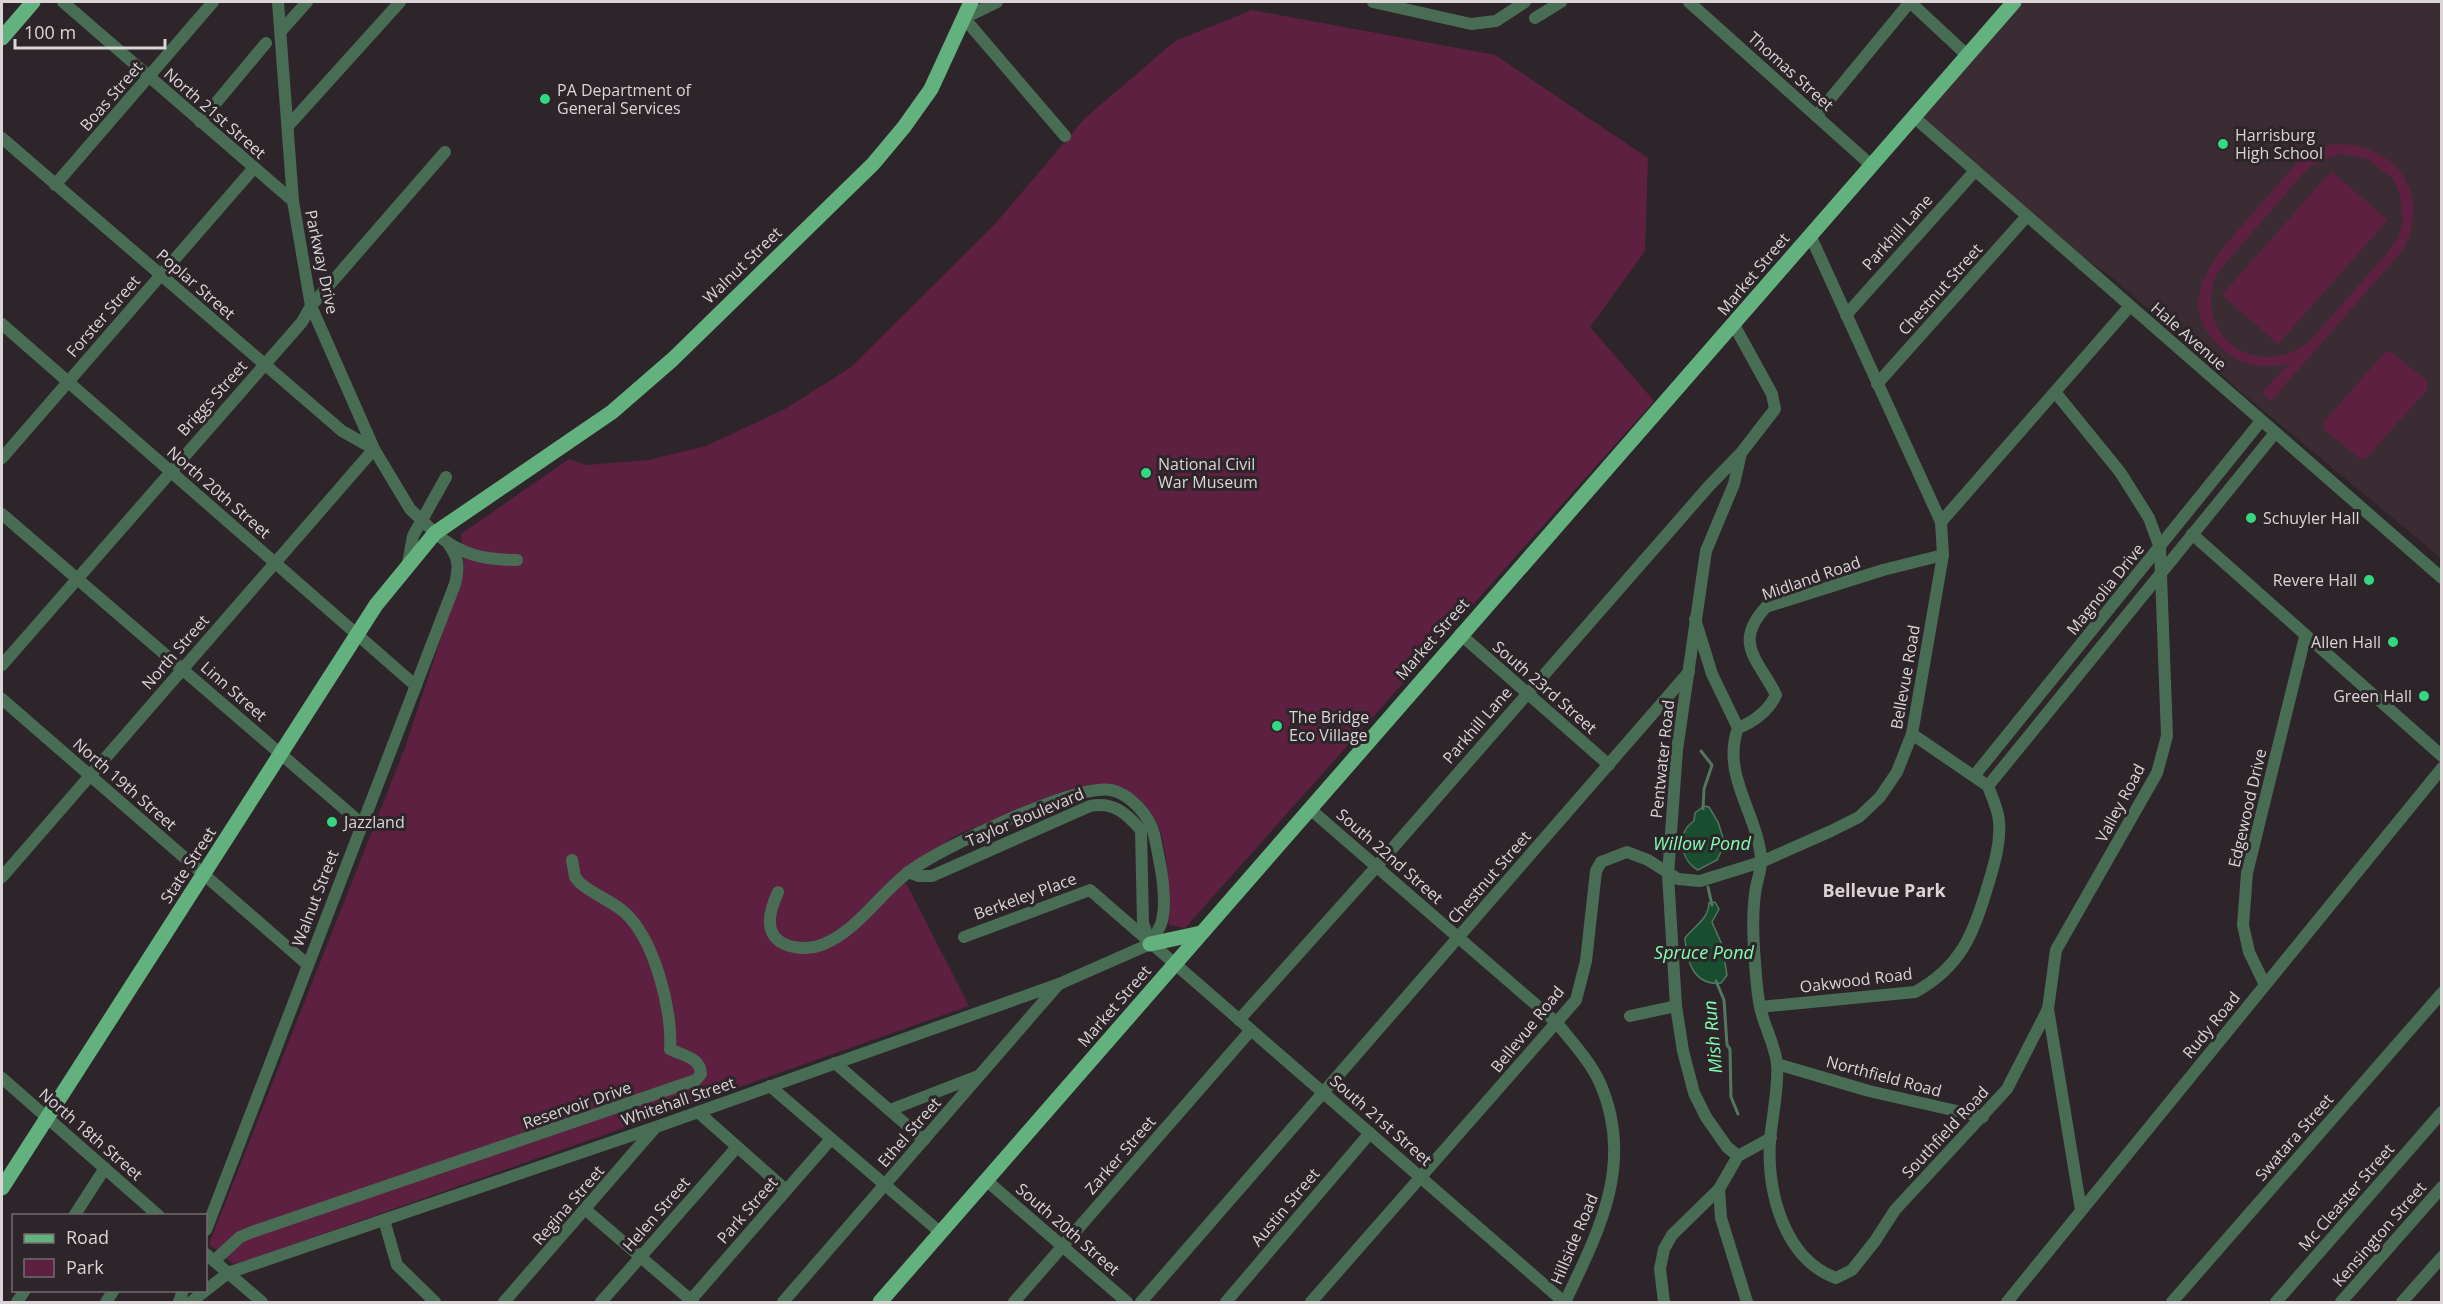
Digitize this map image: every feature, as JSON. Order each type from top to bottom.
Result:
[{"type":"main road","points":[[2,38],[33,2]]},
{"type":"main road","name":"Walnut Street","points":[[435,533],[612,412],[673,359],[873,164],[932,89],[971,2]]},
{"type":"main road","name":"Market Street","points":[[880,1302],[1460,634],[1734,325],[2014,2]]},
{"type":"main road","name":"State Street","points":[[2,1188],[376,605],[408,563],[435,533]]},
{"type":"main road","points":[[1150,944],[1201,933]]},
{"type":"street","name":"North 21st Street","points":[[63,2],[253,169],[293,201]]},
{"type":"street","name":"Boas Street","points":[[55,185],[213,2]]},
{"type":"street","name":"Parkway Drive","points":[[278,2],[293,201],[311,306],[374,449],[410,509],[449,545]]},
{"type":"street","points":[[281,31],[307,2]]},
{"type":"street","points":[[288,126],[400,2]]},
{"type":"street","points":[[998,2],[964,18],[1065,136]]},
{"type":"street","points":[[1373,2],[1471,24],[1496,21],[1525,2]]},
{"type":"street","points":[[1535,18],[1562,2]]},
{"type":"street","name":"Thomas Street","points":[[1689,2],[1871,165]]},
{"type":"street","points":[[1816,116],[1910,2],[1968,56]]},
{"type":"street","points":[[200,122],[266,43]]},
{"type":"street","name":"Hale Avenue","points":[[1915,118],[2442,578]]},
{"type":"street","name":"Poplar Street","points":[[2,138],[342,431],[374,449]]},
{"type":"street","name":"Briggs Street","points":[[2,665],[302,322],[311,306],[445,152]]},
{"type":"street","name":"Forster Street","points":[[2,458],[253,169]]},
{"type":"street","name":"Parkhill Lane","points":[[1846,315],[1974,171]]},
{"type":"street","name":"Chestnut Street","points":[[1877,384],[2027,216]]},
{"type":"street","name":"Bellevue Road","points":[[1311,1302],[1576,1000],[1586,961],[1596,871],[1601,862],[1627,852],[1648,860],[1668,875],[1684,882],[1700,881],[1761,862],[1859,817],[1880,796],[1897,772],[1912,734],[1943,555],[1941,522],[1810,235]]},
{"type":"street","points":[[1941,522],[2130,306]]},
{"type":"street","name":"North 20th Street","points":[[2,324],[416,686]]},
{"type":"street","points":[[1689,672],[1706,551],[1734,484],[1741,453],[1775,409],[1772,394],[1734,325]]},
{"type":"street","name":"Valley Road","points":[[2055,392],[2120,472],[2149,518],[2160,548],[2167,736],[2164,754],[2157,773],[2056,950],[2048,1009],[2081,1210]]},
{"type":"street","name":"Magnolia Drive","points":[[1974,776],[2261,421]]},
{"type":"street","name":"Magnolia Drive","points":[[1988,786],[2275,433]]},
{"type":"street","name":"North Street","points":[[2,877],[374,449]]},
{"type":"street","name":"Parkhill Lane","points":[[1239,1020],[1741,453]]},
{"type":"street","name":"State Street","points":[[408,563],[413,536],[446,477]]},
{"type":"street","name":"Linn Street","points":[[2,514],[362,824]]},
{"type":"street","points":[[2193,534],[2442,756]]},
{"type":"street","points":[[449,545],[474,556],[518,560]]},
{"type":"street","name":"Walnut Street","points":[[207,1227],[455,584],[459,568],[456,554],[449,545]]},
{"type":"street","name":"Midland Road","points":[[1738,728],[1750,724],[1772,704],[1776,694],[1751,653],[1750,638],[1753,622],[1766,607],[1883,570],[1943,555]]},
{"type":"street","points":[[1695,619],[1712,674],[1738,728],[1734,739],[1735,780],[1753,823],[1761,862],[1755,892],[1753,922],[1760,1007],[1777,1064]]},
{"type":"street","name":"South 23rd Street","points":[[1460,634],[1609,765]]},
{"type":"street","name":"Edgewood Drive","points":[[2265,985],[2249,952],[2243,925],[2247,873],[2306,637]]},
{"type":"street","name":"Chestnut Street","points":[[1141,1302],[1689,672]]},
{"type":"street","name":"Pentwater Road","points":[[1689,672],[1677,750],[1668,875],[1676,1006],[1694,1093],[1716,1132],[1738,1156]]},
{"type":"street","name":"North 19th Street","points":[[2,699],[309,965]]},
{"type":"street","points":[[1912,734],[1988,786]]},
{"type":"street","name":"Rudy Road","points":[[2007,1302],[2442,768]]},
{"type":"street","name":"Oakwood Road","points":[[1760,1007],[1915,992],[1938,980],[1959,956],[1975,929],[1997,855],[1999,821],[1988,786]]},
{"type":"street","name":"Taylor Boulevard","points":[[778,892],[770,924],[775,935],[788,947],[807,949],[825,944],[848,928],[908,872],[951,847],[1033,810],[1082,793],[1111,790],[1138,805],[1152,827],[1163,885],[1161,923],[1150,944]]},
{"type":"street","name":"Taylor Boulevard","points":[[908,872],[919,876],[932,876],[1090,806],[1103,803],[1120,809],[1141,830],[1143,923],[1150,944]]},
{"type":"street","name":"South 22nd Street","points":[[1310,808],[1557,1023]]},
{"type":"street","name":"Reservoir Drive","points":[[210,1258],[240,1237],[252,1232],[696,1080],[701,1074],[700,1066],[694,1060],[670,1049],[671,1030],[666,1004],[655,966],[637,928],[623,912],[580,883],[575,877],[572,860]]},
{"type":"street","name":"Berkeley Place","points":[[964,937],[1090,890],[1150,944]]},
{"type":"street","points":[[1150,944],[1174,964]]},
{"type":"street","name":"Whitehall Street","points":[[207,1289],[228,1273],[656,1127],[1059,984],[1150,944]]},
{"type":"street","name":"South 21st Street","points":[[1174,964],[1564,1302]]},
{"type":"street","name":"Ethel Street","points":[[783,1302],[1059,984]]},
{"type":"street","name":"Swatara Street","points":[[2172,1302],[2442,993]]},
{"type":"street","points":[[1630,1016],[1676,1006]]},
{"type":"street","name":"Southfield Road","points":[[1777,1064],[1771,1138],[1774,1187],[1783,1224],[1797,1250],[1817,1271],[1836,1278],[1852,1270],[1875,1241],[1895,1210],[1983,1118],[2007,1089],[2048,1009]]},
{"type":"street","name":"Hillside Road","points":[[1557,1023],[1580,1052],[1599,1082],[1609,1108],[1614,1154],[1613,1183],[1609,1200],[1592,1246],[1564,1302]]},
{"type":"street","name":"Zarker Street","points":[[1014,1302],[1251,1030]]},
{"type":"street","points":[[835,1063],[924,1140]]},
{"type":"street","name":"Northfield Road","points":[[1777,1064],[1869,1091],[1983,1118]]},
{"type":"street","points":[[890,1110],[980,1076]]},
{"type":"street","name":"North 18th Street","points":[[2,1078],[158,1214]]},
{"type":"street","points":[[770,1086],[941,1233]]},
{"type":"street","points":[[698,1112],[786,1190]]},
{"type":"street","name":"Mc Cleaster Street","points":[[2276,1302],[2442,1112]]},
{"type":"street","name":"Regina Street","points":[[504,1302],[656,1127]]},
{"type":"street","name":"Austin Street","points":[[1226,1302],[1370,1133]]},
{"type":"street","name":"Park Street","points":[[691,1302],[831,1138]]},
{"type":"street","points":[[1664,1302],[1660,1269],[1664,1249],[1672,1235],[1719,1189],[1738,1156],[1771,1138]]},
{"type":"street","name":"Helen Street","points":[[601,1302],[737,1147]]},
{"type":"street","points":[[75,1214],[105,1168]]},
{"type":"street","name":"South 20th Street","points":[[987,1181],[1127,1302]]},
{"type":"street","name":"Kensington Street","points":[[2341,1302],[2442,1187]]},
{"type":"street","points":[[1719,1189],[1721,1218],[1748,1302]]},
{"type":"street","points":[[586,1210],[691,1302]]},
{"type":"street","points":[[384,1220],[397,1265],[435,1302]]},
{"type":"street","points":[[2402,1302],[2442,1257]]},
{"type":"street","points":[[210,1258],[262,1302]]},
{"type":"street","name":"Whitehall Street","points":[[191,1302],[204,1292]]},
{"type":"shaded area","points":[[2021,2],[2441,2],[2441,558],[2240,391],[2114,279],[2024,214],[1915,117]]},
{"type":"green space","points":[[1252,10],[1495,55],[1648,158],[1645,251],[1590,327],[1654,401],[1185,928],[1169,925],[1166,856],[1163,842],[1154,818],[1139,800],[1121,790],[1102,786],[1059,793],[955,836],[904,879],[969,1006],[252,1259],[234,1264],[209,1244],[406,745],[464,568],[461,534],[569,459],[586,465],[648,460],[706,446],[785,409],[851,367],[995,224],[1085,118],[1175,41]]},
{"type":"green space","points":[[2333,144],[2355,146],[2374,152],[2390,161],[2402,174],[2410,190],[2413,209],[2411,229],[2403,250],[2271,401],[2262,393],[2288,364],[2261,366],[2243,362],[2227,353],[2206,330],[2200,314],[2199,298],[2203,282],[2221,251],[2299,160],[2309,153]],"holes":[[[2342,154],[2367,159],[2392,177],[2400,195],[2403,221],[2398,238],[2309,342],[2289,353],[2269,357],[2250,354],[2234,346],[2221,333],[2213,316],[2211,296],[2217,273],[2308,168],[2327,158]]]},
{"type":"green space","points":[[2331,171],[2388,220],[2278,344],[2222,295]]},
{"type":"green space","points":[[2385,352],[2392,353],[2426,380],[2428,389],[2366,458],[2360,459],[2324,429],[2324,422]]},
{"type":"water","name":"Willow Pond","points":[[1704,806],[1709,807],[1718,822],[1725,844],[1717,860],[1698,870],[1687,860],[1682,846],[1684,832],[1694,821],[1695,813]]},
{"type":"water","name":"Spruce Pond","points":[[1715,902],[1719,909],[1712,922],[1722,945],[1727,975],[1721,983],[1704,980],[1693,970],[1687,955],[1685,938],[1704,918],[1709,903]]},
{"type":"waterway","points":[[1701,751],[1712,765],[1704,789],[1703,809]]},
{"type":"waterway","name":"Mish Run","points":[[1708,887],[1712,905]]},
{"type":"waterway","name":"Mish Run","points":[[1716,981],[1724,1000],[1727,1045],[1730,1049],[1731,1097],[1738,1114]]},
{"type":"place","name":"PA Department of General Services","points":[[545,99]]},
{"type":"place","name":"Harrisburg High School","points":[[2223,144]]},
{"type":"place","name":"National Civil War Museum","points":[[1146,473]]},
{"type":"place","name":"Schuyler Hall","points":[[2251,518]]},
{"type":"place","name":"Revere Hall","points":[[2369,580]]},
{"type":"place","name":"Allen Hall","points":[[2393,642]]},
{"type":"place","name":"Green Hall","points":[[2424,696]]},
{"type":"place","name":"The Bridge Eco Village","points":[[1277,726]]},
{"type":"place","name":"Jazzland","points":[[332,822]]},
{"type":"district","name":"Bellevue Park","points":[[1884,890]]}]
